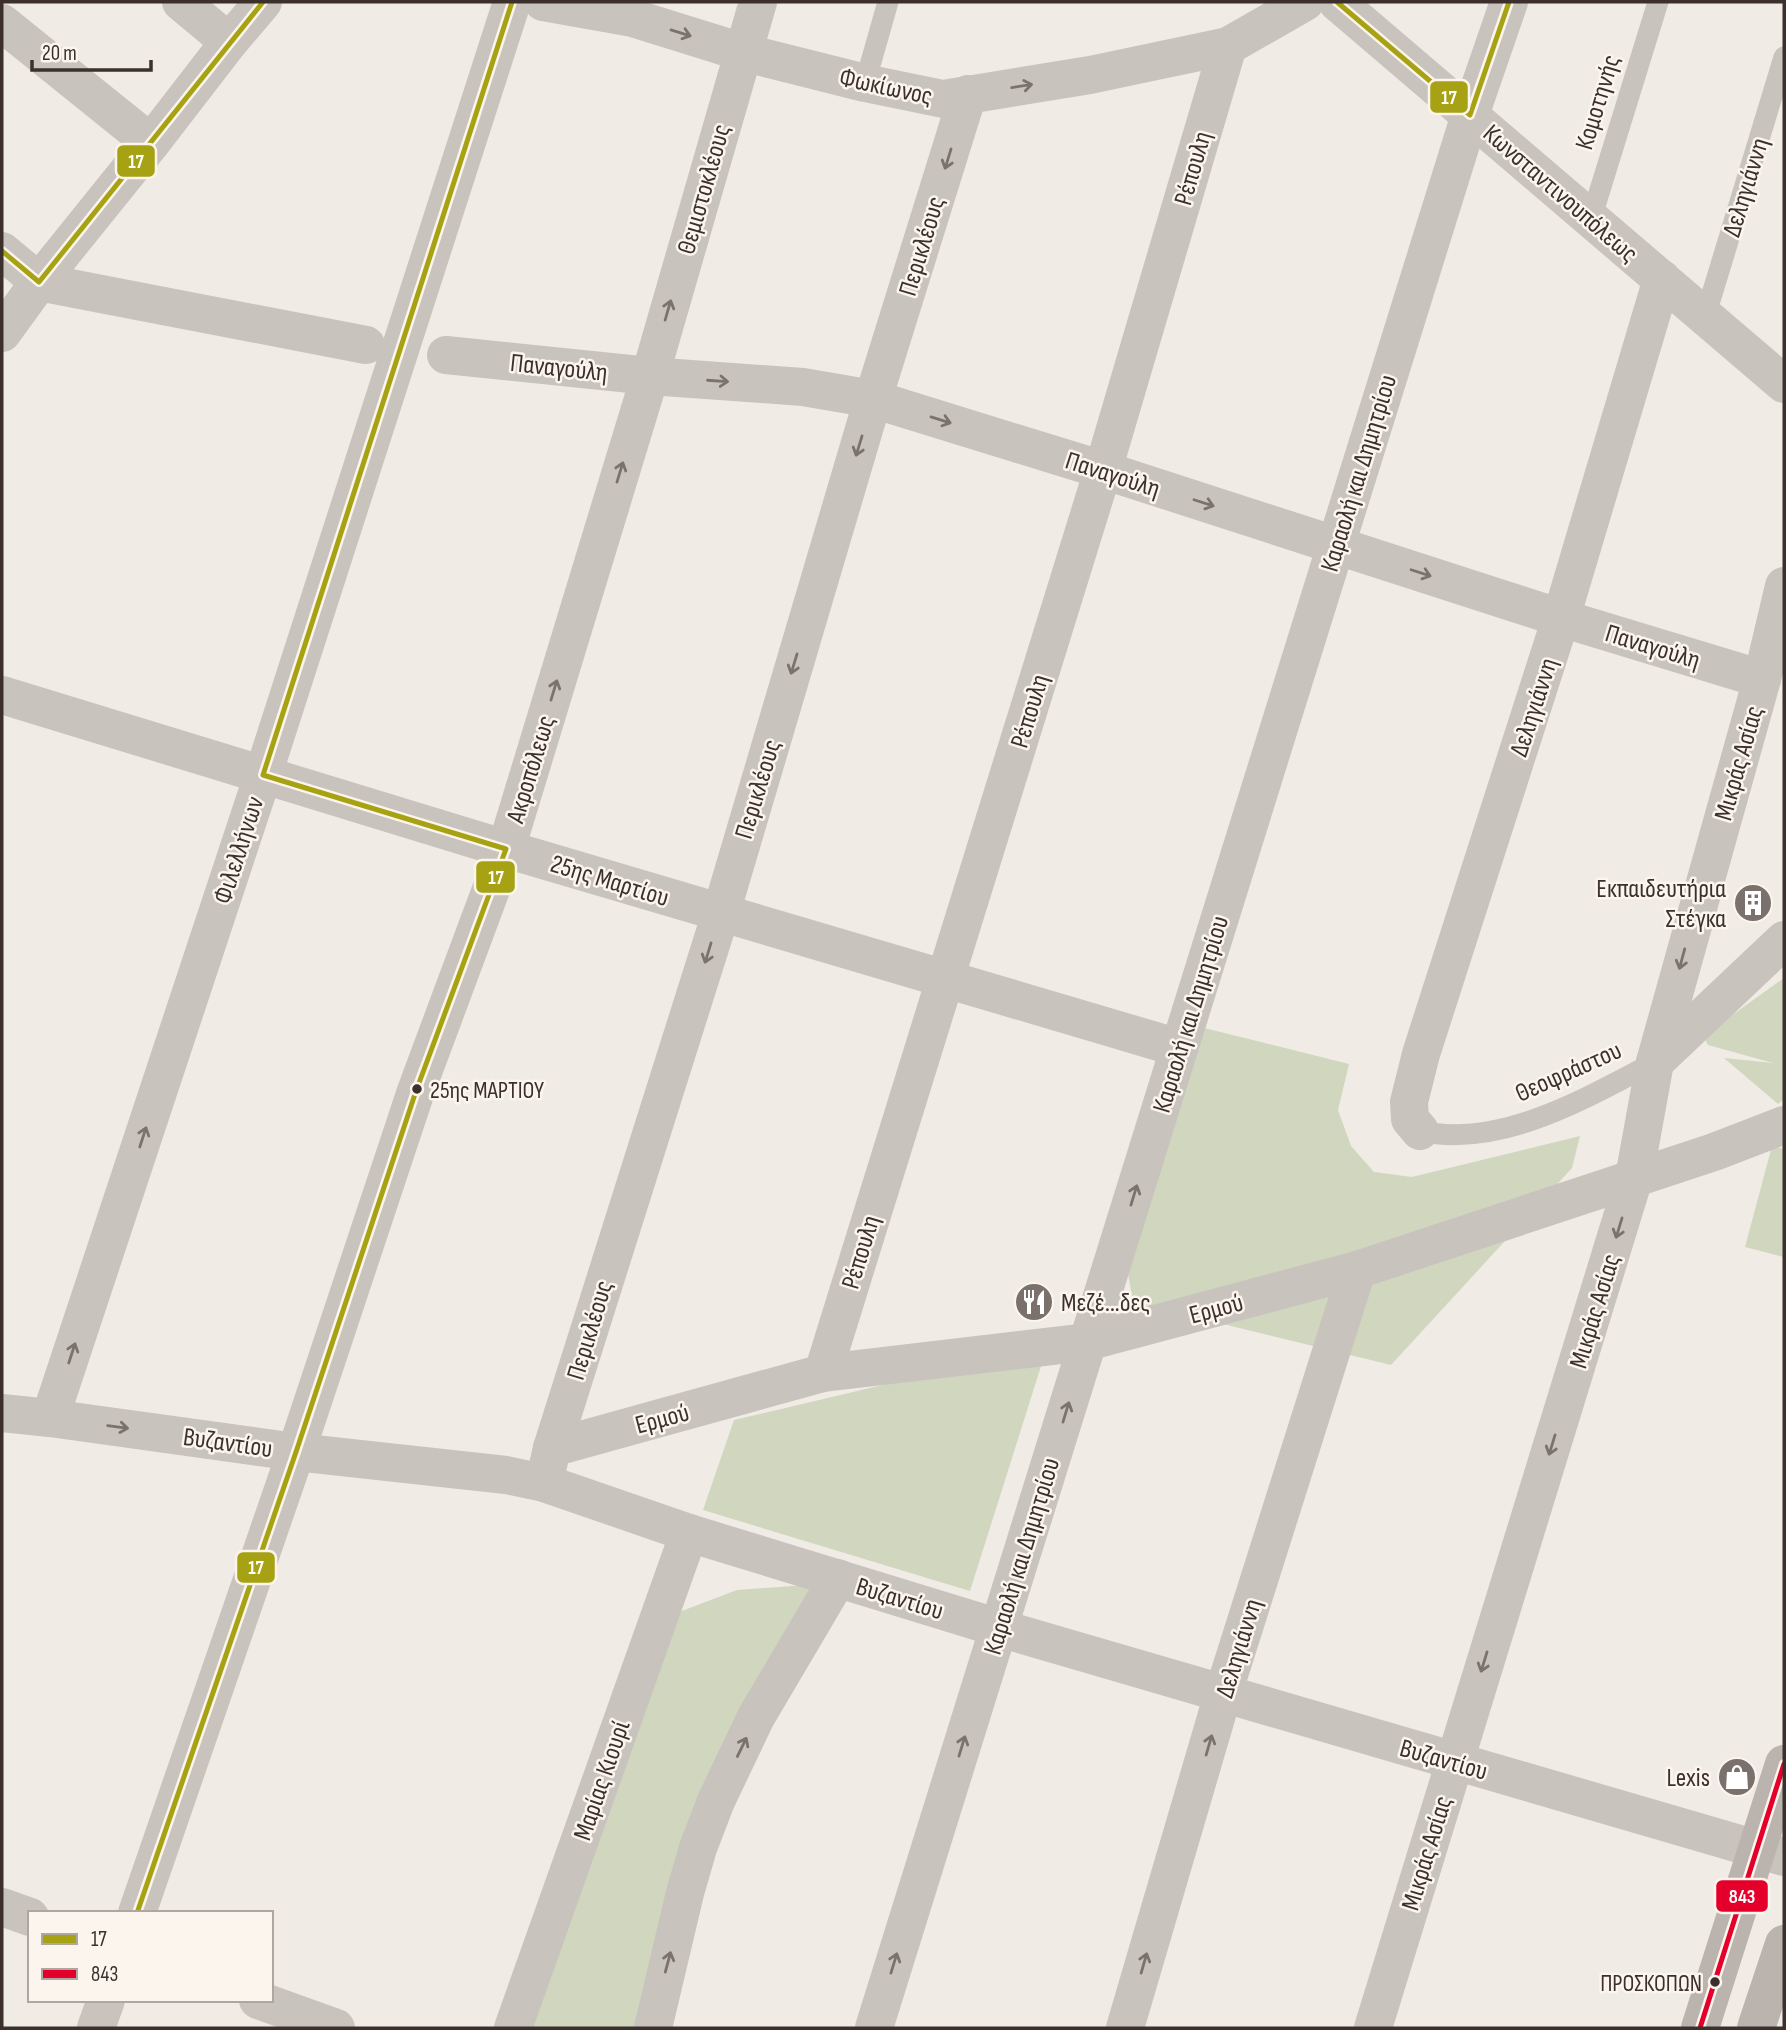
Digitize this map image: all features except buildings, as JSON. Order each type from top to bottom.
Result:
[{"type":"main road","points":[[1700,2028],[1771,1854],[1784,1764]]},
{"type":"main road","points":[[1756,2028],[1784,1944]]},
{"type":"street","points":[[181,2],[229,42]]},
{"type":"street","points":[[2,333],[39,282],[263,2]]},
{"type":"street","name":"Φιλελλήνων","points":[[50,1418],[263,775],[512,2]]},
{"type":"street","name":"Φωκίωνος","points":[[543,2],[635,10],[742,52],[865,83],[943,99],[1090,75],[1228,46],[1305,2]]},
{"type":"street","name":"Θεμιστοκλέους","points":[[650,376],[758,2]]},
{"type":"street","name":"Καραολή και Δημητρίου","points":[[874,2028],[1470,115],[1509,2]]},
{"type":"street","name":"Κωνσταντινουπόλεως","points":[[1349,6],[1470,115],[1784,384]]},
{"type":"street","points":[[2,23],[151,143]]},
{"type":"street","name":"Ρέπουλη","points":[[823,1373],[1103,470],[1228,46]]},
{"type":"street","name":"Περικλέους","points":[[548,1466],[720,913],[873,399],[968,94]]},
{"type":"street","points":[[2,251],[39,282],[366,345]]},
{"type":"street","name":"Δεληγιάννη","points":[[1420,1131],[1410,1119],[1409,1102],[1421,1054],[1562,618],[1662,279]]},
{"type":"street","name":"Παναγούλη","points":[[446,355],[650,376],[803,387],[873,399],[1762,679]]},
{"type":"street","name":"Ακροπόλεως","points":[[138,1911],[296,1452],[416,1091],[506,849],[650,376]]},
{"type":"street","name":"Μικράς Ασίας","points":[[1373,2028],[1634,1178],[1655,1062],[1762,679],[1784,586]]},
{"type":"street","name":"25ης Μαρτίου","points":[[2,695],[506,849],[1179,1048]]},
{"type":"street","points":[[1655,1062],[1784,940]]},
{"type":"street","name":"Ερμού","points":[[548,1466],[823,1373],[1087,1342],[1357,1269],[1714,1152],[1784,1125]]},
{"type":"street","name":"Δεληγιάννη","points":[[1125,2028],[1223,1694],[1357,1269]]},
{"type":"street","name":"Βυζαντίου","points":[[2,1413],[296,1452],[506,1475],[548,1466],[689,1532],[999,1628],[1771,1854]]},
{"type":"street","name":"Μαρίας Κιουρί","points":[[513,2028],[689,1532]]},
{"type":"street","points":[[653,2028],[685,1893],[716,1801],[756,1717],[838,1578]]},
{"type":"street","points":[[2,1907],[28,1916]]},
{"type":"street","points":[[96,2028],[106,2002]]},
{"type":"street","points":[[264,2002],[336,2028]]},
{"type":"lane","points":[[865,83],[888,2]]},
{"type":"lane","name":"Κομοτηνής","points":[[1591,219],[1658,2]]},
{"type":"lane","name":"Δεληγιάννη","points":[[1706,317],[1784,57]]},
{"type":"lane","name":"Θεοφράστου","points":[[1420,1131],[1440,1135],[1498,1130],[1567,1107],[1655,1062]]},
{"type":"green space","points":[[1784,978],[1784,1099],[1778,1104],[1724,1058],[1773,1063],[1708,1045],[1703,1036]]},
{"type":"green space","points":[[1188,1024],[1349,1064],[1338,1110],[1351,1146],[1374,1172],[1412,1177],[1580,1136],[1572,1168],[1391,1365],[1133,1302],[1121,1234]]},
{"type":"green space","points":[[1772,1146],[1784,1149],[1784,1257],[1745,1247]]},
{"type":"green space","points":[[1022,1352],[1042,1363],[970,1591],[703,1510],[734,1420]]},
{"type":"green space","points":[[806,1585],[826,1592],[744,1736],[650,2028],[524,2028],[674,1614],[737,1590]]},
{"type":"transit line","name":"17","points":[[2,251],[39,282],[263,2]]},
{"type":"transit line","name":"17","points":[[138,1911],[296,1452],[416,1091],[506,849],[263,775],[512,2]]},
{"type":"transit line","name":"17","points":[[1337,2],[1470,115],[1509,2]]},
{"type":"transit line","name":"843","points":[[1700,2028],[1784,1764]]},
{"type":"place","name":"Εκπαιδευτήρια Στέγκα","points":[[1753,903]]},
{"type":"place","name":"25ης ΜΑΡΤΙΟΥ","points":[[417,1089]]},
{"type":"place","name":"Μεζέ...δες","points":[[1034,1302]]},
{"type":"place","name":"Lexis","points":[[1737,1777]]},
{"type":"place","name":"ΠΡΟΣΚΟΠΩΝ","points":[[1715,1982]]}]
